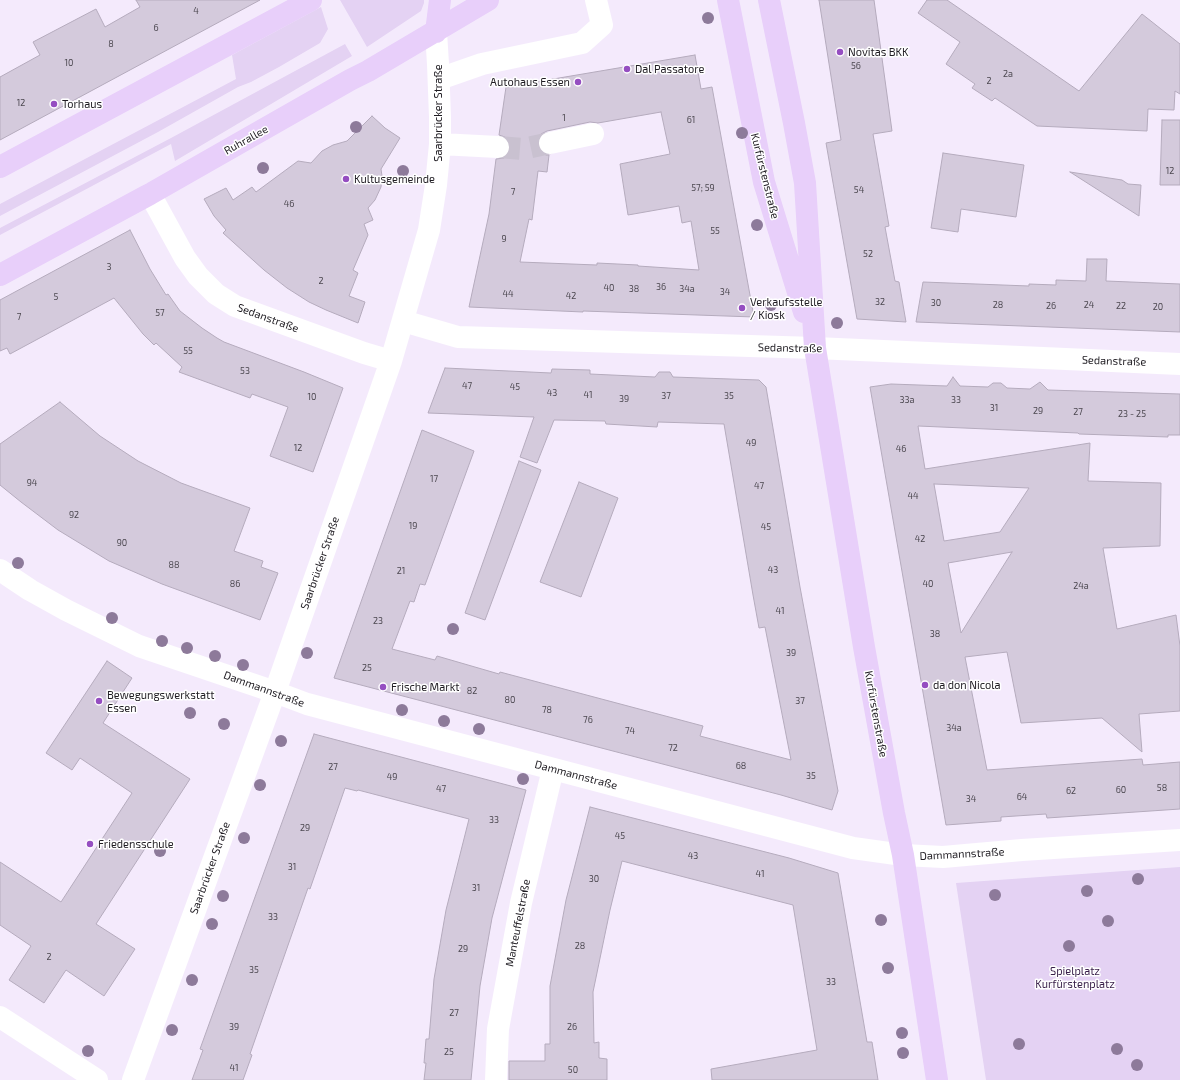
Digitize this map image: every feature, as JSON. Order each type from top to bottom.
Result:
[{"type":"main road","points":[[0,166],[311,0]]},
{"type":"main road","points":[[436,32],[440,0]]},
{"type":"main road","name":"Ruhrallee","points":[[0,274],[150,194],[350,80],[368,72],[488,0]]},
{"type":"main road","name":"Kurfürstenstraße","points":[[728,0],[764,182],[815,348]]},
{"type":"main road","name":"Kurfürstenstraße","points":[[769,0],[805,183],[815,348],[864,647],[903,856],[937,1080]]},
{"type":"street","points":[[439,79],[482,64],[582,43],[602,26],[596,0]]},
{"type":"street","name":"Saarbrücker Straße","points":[[133,1080],[275,692],[391,361],[403,321],[429,230],[436,185],[440,144],[439,79],[436,32]]},
{"type":"street","points":[[550,143],[593,134]]},
{"type":"street","points":[[440,144],[498,147]]},
{"type":"street","name":"Sedanstraße","points":[[150,194],[185,258],[198,276],[216,294],[235,306],[364,353],[391,361]]},
{"type":"street","name":"Sedanstraße","points":[[403,321],[458,337],[815,348],[1180,364]]},
{"type":"street","name":"Dammannstraße","points":[[0,570],[30,590],[66,610],[139,646],[307,704],[853,848],[903,856],[944,857],[1022,850],[1180,840]]},
{"type":"street","name":"Manteuffelstraße","points":[[496,1080],[498,1029],[521,903],[553,769]]},
{"type":"street","points":[[0,1017],[96,1080]]},
{"type":"green space","points":[[340,0],[424,0],[424,3],[421,11],[367,47]]},
{"type":"green space","points":[[321,7],[328,29],[320,43],[279,67],[251,82],[238,87],[158,132],[0,216],[0,204],[236,79],[232,55]]},
{"type":"green space","points":[[345,44],[352,56],[175,161],[171,144],[0,235],[0,228]]},
{"type":"green space","name":"Spielplatz Kurfürstenplatz","points":[[1180,867],[1180,1080],[986,1080],[956,883]]},
{"type":"building","points":[[136,0],[260,0],[0,140],[0,77],[40,55],[33,42],[96,9],[105,27],[140,7]]},
{"type":"building","points":[[819,0],[874,0],[892,131],[873,134],[889,226],[885,227],[895,281],[899,282],[906,322],[857,319],[826,143],[841,140]]},
{"type":"building","points":[[927,0],[947,0],[1079,91],[1142,14],[1180,44],[1180,94],[1175,91],[1174,110],[1148,109],[1147,131],[1037,126],[995,98],[992,101],[972,88],[975,84],[946,64],[960,42],[918,13]]},
{"type":"building","points":[[695,55],[701,89],[712,87],[754,317],[469,307],[489,214],[496,159],[504,158],[509,153],[510,148],[509,141],[505,137],[499,135],[506,87]],"holes":[[[661,112],[670,154],[620,164],[628,215],[679,206],[682,223],[691,221],[699,270],[597,263],[597,265],[520,262],[529,219],[532,220],[538,171],[547,172],[549,155],[541,152],[538,145],[538,139],[541,134],[547,131],[590,122],[598,123]]]},
{"type":"building","points":[[372,116],[385,128],[400,138],[381,169],[381,187],[375,200],[368,208],[373,220],[364,224],[368,235],[353,270],[358,273],[349,296],[365,302],[358,323],[309,302],[287,288],[264,270],[223,233],[226,230],[214,216],[204,199],[226,188],[233,200],[252,187],[256,192],[298,161],[311,163],[322,151],[333,145],[347,141]]},
{"type":"building","points":[[1162,120],[1180,120],[1180,185],[1160,185]]},
{"type":"building","points":[[943,153],[1024,165],[1016,217],[961,209],[958,232],[931,228]]},
{"type":"building","points":[[1070,172],[1122,180],[1128,184],[1141,185],[1139,216]]},
{"type":"building","points":[[130,230],[150,269],[166,295],[168,294],[180,311],[202,328],[224,342],[343,388],[313,472],[270,456],[288,407],[252,394],[250,398],[179,372],[182,367],[156,343],[154,345],[143,334],[114,298],[10,354],[7,348],[0,351],[0,300]]},
{"type":"building","points":[[1087,259],[1107,259],[1106,281],[1180,284],[1180,332],[916,322],[923,282],[1029,286],[1029,284],[1056,285],[1056,280],[1086,281]]},
{"type":"building","points":[[445,368],[551,373],[552,369],[590,370],[590,374],[655,377],[659,372],[670,372],[673,377],[759,380],[766,387],[800,587],[838,791],[832,810],[781,795],[334,678],[422,430],[474,451],[425,585],[420,584],[414,602],[410,601],[392,649],[435,660],[437,656],[499,674],[500,672],[703,726],[700,736],[791,760],[765,627],[759,628],[724,424],[658,422],[657,427],[606,424],[605,421],[554,420],[537,463],[520,457],[534,417],[428,413]]},
{"type":"building","points":[[953,377],[960,386],[988,387],[993,383],[1001,383],[1007,388],[1030,389],[1040,382],[1048,390],[1180,394],[1180,435],[1168,435],[1168,437],[918,426],[925,469],[1090,443],[1088,481],[1161,483],[1160,546],[1103,548],[1117,629],[1176,615],[1180,646],[1180,711],[1139,714],[1142,752],[1102,718],[1021,723],[1007,652],[965,657],[987,770],[1142,759],[1143,765],[1180,762],[1180,809],[1047,818],[1046,814],[1001,817],[1001,821],[946,825],[870,387],[891,384],[947,386]],"holes":[[[934,484],[1029,488],[1000,532],[944,541]],[[1012,552],[961,633],[948,563]]]},
{"type":"building","points":[[60,402],[100,436],[138,461],[181,483],[250,508],[234,551],[263,561],[261,567],[278,573],[260,620],[162,584],[109,561],[58,530],[0,485],[0,444]]},
{"type":"building","points":[[519,461],[541,470],[485,620],[465,613]]},
{"type":"building","points":[[579,482],[618,498],[581,597],[540,582]]},
{"type":"building","points":[[107,661],[132,678],[103,723],[190,779],[96,924],[135,949],[104,996],[66,970],[44,1003],[9,980],[31,946],[0,925],[0,862],[61,902],[132,793],[80,758],[72,770],[46,753]]},
{"type":"building","points":[[314,734],[526,790],[492,918],[480,986],[471,1080],[424,1080],[426,1039],[429,1039],[434,979],[446,910],[469,819],[358,790],[345,788],[310,889],[308,888],[250,1054],[252,1055],[243,1080],[192,1080],[203,1050],[200,1049]]},
{"type":"building","points":[[590,807],[789,858],[838,873],[867,1042],[872,1042],[878,1080],[712,1080],[711,1069],[817,1050],[793,905],[622,861],[593,992],[594,1043],[599,1042],[599,1058],[607,1059],[607,1080],[509,1080],[509,1061],[545,1061],[545,1044],[550,1044],[550,986],[566,900]]},
{"type":"tunnel","points":[[498,147],[522,149],[550,143]]},
{"type":"place","name":"Novitas BKK","points":[[840,52]]},
{"type":"place","name":"Dal Passatore","points":[[627,69]]},
{"type":"place","name":"Autohaus Essen","points":[[578,82]]},
{"type":"place","name":"Torhaus","points":[[54,104]]},
{"type":"place","name":"Kultusgemeinde","points":[[346,179]]},
{"type":"place","name":"Verkaufsstelle / Kiosk","points":[[742,308]]},
{"type":"place","name":"da don Nicola","points":[[925,685]]},
{"type":"place","name":"Frische Markt","points":[[383,687]]},
{"type":"place","name":"Bewegungswerkstatt Essen","points":[[99,701]]},
{"type":"place","name":"Friedensschule","points":[[90,844]]}]
